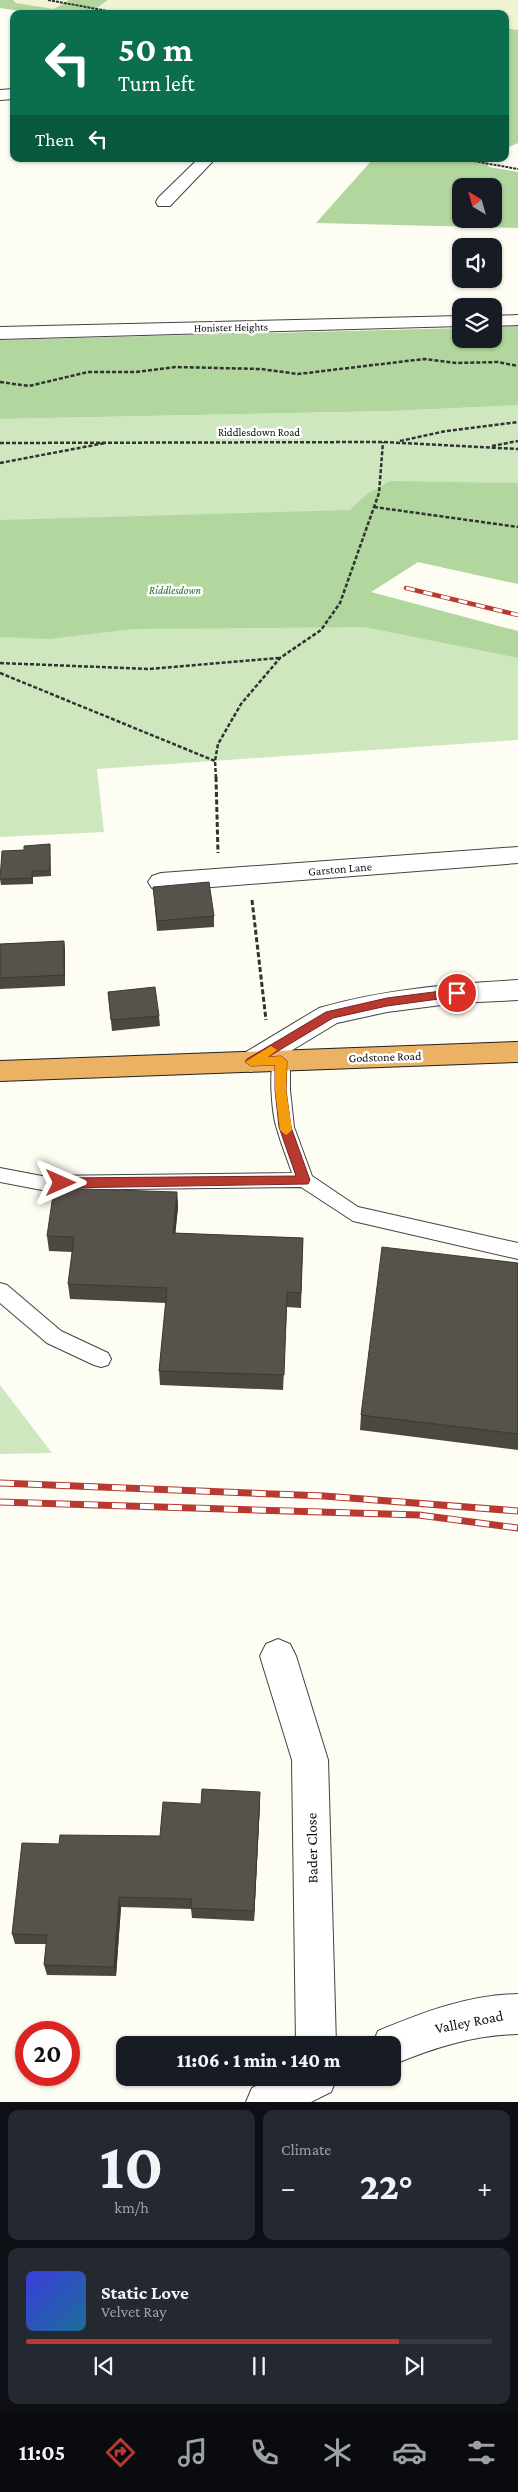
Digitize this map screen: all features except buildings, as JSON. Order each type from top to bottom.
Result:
[{"type":"highway","name":"Godstone Road","points":[[0,1071],[518,1052]]},
{"type":"street","points":[[164,202],[204,162]]},
{"type":"street","points":[[502,321],[518,320]]},
{"type":"street","name":"Honister Heights","points":[[0,333],[452,321]]},
{"type":"street","name":"Garston Lane","points":[[161,882],[518,855]]},
{"type":"street","name":"Godstone Road","points":[[251,1062],[330,1015],[387,1002],[457,993],[518,990]]},
{"type":"street","name":"Bader Close","points":[[278,1656],[310,1760],[316,2036]]},
{"type":"street","name":"Valley Road","points":[[401,2041],[435,2026],[501,2014],[518,2014]]},
{"type":"street","points":[[266,2102],[300,2086]]},
{"type":"lane","points":[[281,1061],[281,1090],[285,1127],[304,1180]]},
{"type":"lane","points":[[0,1175],[42,1183],[304,1180],[354,1213],[411,1228],[518,1251]]},
{"type":"lane","points":[[0,1291],[54,1337],[101,1359]]},
{"type":"path","points":[[48,0],[102,10]]},
{"type":"path","points":[[479,162],[518,169]]},
{"type":"path","points":[[0,382],[29,386],[68,375],[88,372],[136,372],[175,367],[261,369],[298,374],[424,359],[456,363],[498,362],[518,366]]},
{"type":"path","points":[[395,442],[446,431],[518,422]]},
{"type":"path","points":[[0,463],[114,441]]},
{"type":"path","name":"Riddlesdown Road","points":[[0,443],[114,441],[395,442],[518,449]]},
{"type":"path","points":[[488,447],[518,441]]},
{"type":"path","points":[[219,878],[215,761],[218,744],[241,704],[280,658],[321,630],[340,603],[380,493],[383,442]]},
{"type":"path","points":[[374,507],[518,527]]},
{"type":"path","points":[[0,663],[149,669],[280,658]]},
{"type":"path","points":[[0,672],[215,761]]},
{"type":"path","points":[[249,876],[264,990]]},
{"type":"green space","points":[[0,0],[13,0],[16,3],[54,9],[69,0],[108,0],[94,10],[13,10],[0,8]]},
{"type":"green space","points":[[13,0],[69,0],[54,9],[16,3]]},
{"type":"green space","points":[[108,0],[518,0],[518,30],[509,29],[509,10],[94,10]]},
{"type":"green space","points":[[509,29],[518,30],[518,143],[509,147]]},
{"type":"green space","points":[[370,162],[486,162],[489,167],[518,172],[518,228],[502,228],[502,178],[452,178],[452,226],[316,223]]},
{"type":"green space","points":[[518,326],[518,405],[394,411],[0,419],[0,340],[452,328],[452,348],[502,348],[502,327]]},
{"type":"green space","name":"Riddlesdown","points":[[518,405],[518,584],[418,562],[371,592],[363,627],[518,658],[518,740],[97,769],[104,832],[0,837],[0,419],[394,411]]},
{"type":"green space","points":[[390,481],[518,483],[518,584],[418,562],[371,592],[518,631],[518,658],[363,627],[132,629],[49,639],[0,637],[0,520],[350,510],[367,494]]},
{"type":"green space","points":[[0,1385],[52,1453],[0,1454]]},
{"type":"railway","points":[[406,588],[518,615]]},
{"type":"railway","points":[[0,1483],[324,1496],[518,1511]]},
{"type":"railway","points":[[0,1502],[419,1515],[518,1528]]},
{"type":"slow traffic","points":[[271,1050],[251,1062],[281,1061],[281,1090],[286,1130]]},
{"type":"route","points":[[61,1183],[304,1180],[285,1127],[281,1090],[281,1061],[251,1062],[330,1015],[387,1002],[457,993]]}]
